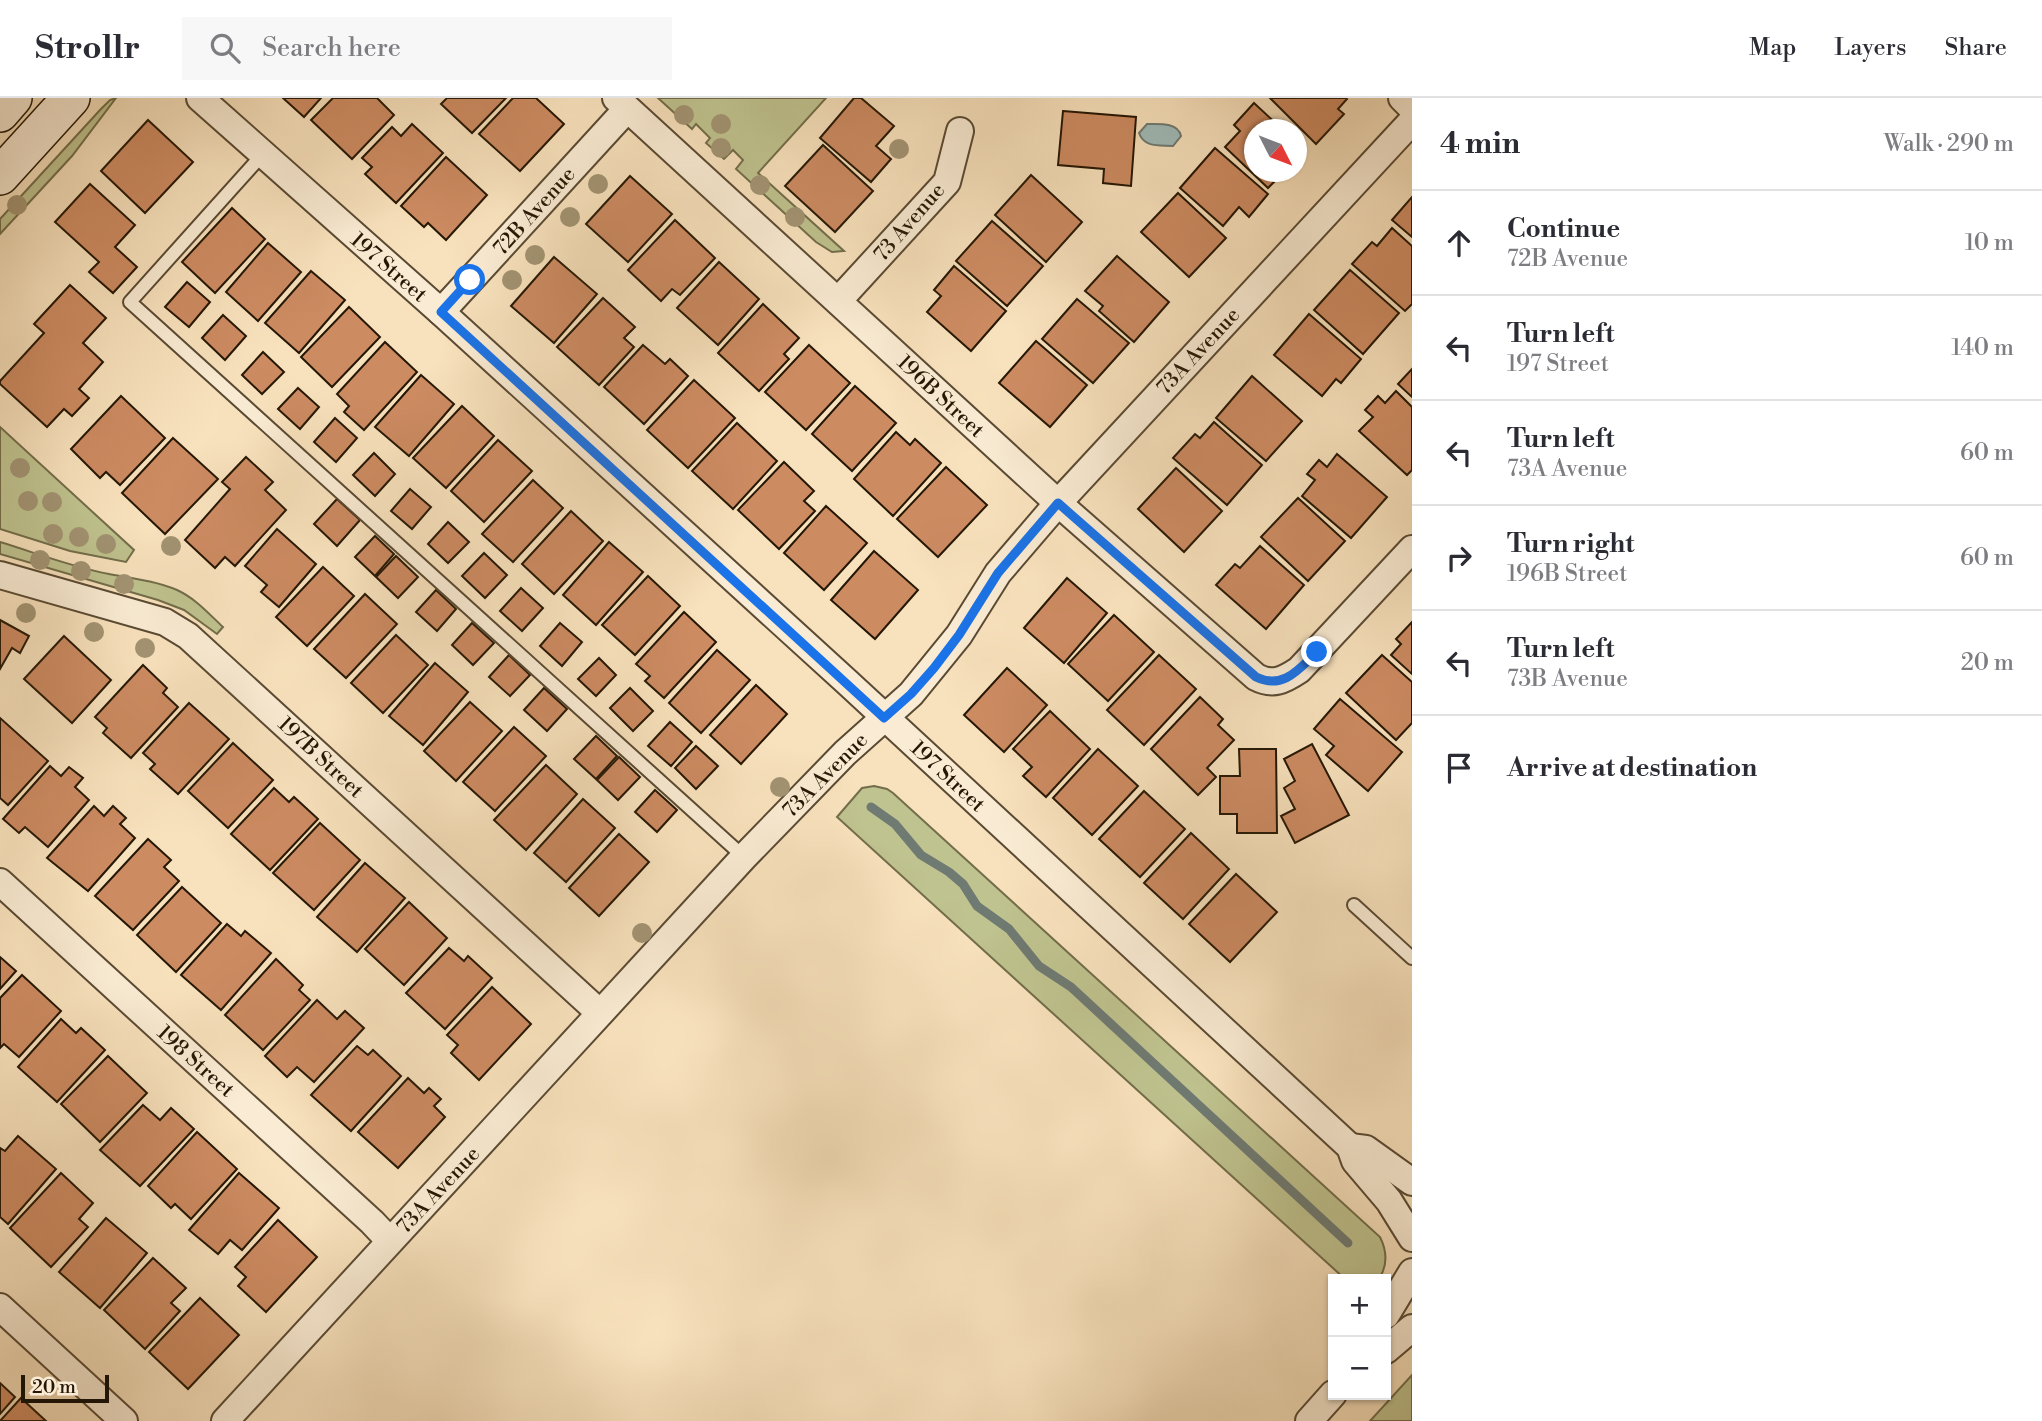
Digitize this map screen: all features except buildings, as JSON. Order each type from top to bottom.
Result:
[{"type":"main road","points":[[0,113],[13,98]]},
{"type":"main road","points":[[0,176],[71,98]]},
{"type":"street","name":"197 Street","points":[[200,98],[441,312],[1350,1147],[1355,1161],[1389,1201],[1412,1238]]},
{"type":"street","points":[[1402,98],[1412,108]]},
{"type":"street","name":"196B Street","points":[[622,103],[1058,503],[1256,677],[1273,683],[1286,679],[1317,652],[1412,549]]},
{"type":"street","name":"72B Avenue","points":[[441,312],[622,103]]},
{"type":"street","name":"73A Avenue","points":[[225,1421],[744,857],[845,753],[911,694],[959,635],[998,573],[1058,503],[1412,121]]},
{"type":"street","name":"73 Avenue","points":[[838,301],[947,182],[960,131]]},
{"type":"street","name":"197B Street","points":[[0,575],[165,622],[188,636],[600,1013]]},
{"type":"street","name":"198 Street","points":[[0,882],[390,1241]]},
{"type":"street","name":"197 Street","points":[[1350,1147],[1366,1149],[1412,1182]]},
{"type":"street","points":[[1391,1307],[1412,1272]]},
{"type":"street","points":[[0,1307],[124,1421]]},
{"type":"street","points":[[1391,1346],[1412,1328]]},
{"type":"street","points":[[1309,1421],[1328,1400]]},
{"type":"lane","points":[[262,155],[130,302],[744,857]]},
{"type":"lane","points":[[1354,905],[1412,958]]},
{"type":"green space","points":[[116,98],[72,156],[0,234],[0,219],[100,110]]},
{"type":"green space","points":[[658,98],[826,98],[758,173],[844,251],[832,252],[816,242],[736,169],[743,160],[733,150],[724,159],[706,143],[710,138],[696,124],[692,129]]},
{"type":"green space","points":[[0,427],[134,550],[126,562],[70,551],[0,529]]},
{"type":"green space","points":[[0,542],[81,568],[152,582],[177,590],[190,597],[223,627],[217,634],[184,610],[158,600],[0,554]]},
{"type":"green space","points":[[874,786],[893,793],[1380,1237],[1386,1258],[1381,1274],[1340,1274],[837,817],[862,788]]},
{"type":"green space","points":[[1412,1375],[1412,1421],[1370,1421],[1391,1400]]},
{"type":"water","points":[[1147,124],[1172,126],[1181,136],[1173,146],[1149,143],[1141,138],[1139,133]]},
{"type":"waterway","points":[[871,807],[895,824],[921,855],[963,884],[977,906],[1009,929],[1039,966],[1071,987],[1348,1243]]},
{"type":"route","points":[[470,280],[441,312],[884,718],[911,694],[934,668],[959,635],[998,573],[1058,503],[1256,677],[1273,683],[1286,679],[1317,652]]}]
